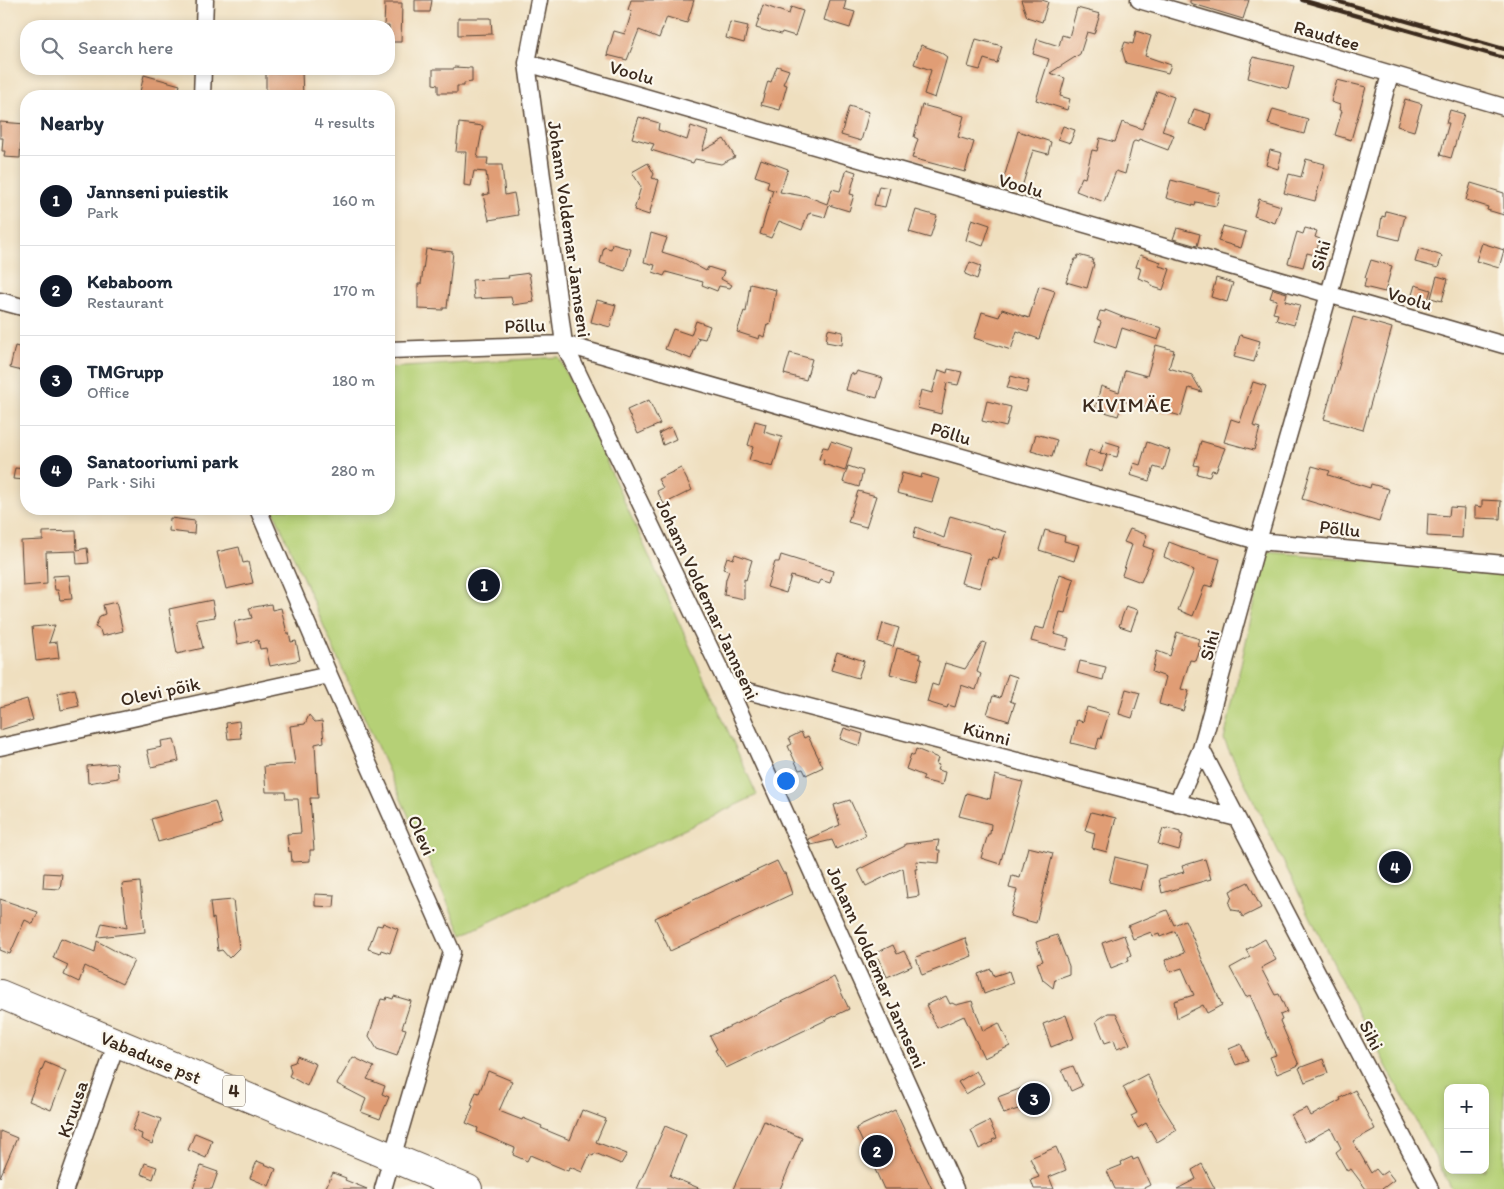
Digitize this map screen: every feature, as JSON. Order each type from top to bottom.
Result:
[{"type":"highway","name":"Vabaduse pst","points":[[0,994],[114,1049],[388,1172],[433,1189]]},
{"type":"highway","name":"Vabaduse pst","points":[[0,1010],[114,1049]]},
{"type":"highway","name":"Vabaduse pst","points":[[388,1172],[468,1189]]},
{"type":"street","points":[[204,20],[205,0]]},
{"type":"street","name":"Johann Voldemar Jannseni","points":[[539,0],[527,63],[564,344],[728,686],[955,1189]]},
{"type":"street","name":"Raudtee","points":[[1139,0],[1504,107]]},
{"type":"street","name":"Voolu","points":[[527,63],[1504,346]]},
{"type":"street","name":"Sihi","points":[[1390,74],[1201,749],[1427,1188]]},
{"type":"street","points":[[202,90],[203,75]]},
{"type":"street","points":[[0,301],[20,306]]},
{"type":"street","name":"Põllu","points":[[395,350],[564,344],[1258,540],[1504,564]]},
{"type":"street","name":"Olevi","points":[[261,515],[329,675],[452,952],[388,1172]]},
{"type":"street","name":"Olevi põik","points":[[0,747],[329,675]]},
{"type":"street","name":"Künni","points":[[728,686],[1237,818]]},
{"type":"street","points":[[1177,803],[1201,749]]},
{"type":"street","name":"Kruusa","points":[[65,1189],[114,1049]]},
{"type":"green space","points":[[559,357],[757,795],[462,935],[276,515],[395,515],[395,368]]},
{"type":"green space","points":[[1266,552],[1504,570],[1504,1189],[1453,1189],[1444,1174],[1489,1174],[1489,1084],[1444,1084],[1444,1174],[1348,994],[1224,740]]},
{"type":"building","points":[[415,0],[432,0],[430,12],[415,12]]},
{"type":"building","points":[[631,0],[694,0],[687,23],[667,17],[659,38],[639,30],[627,60],[607,55],[614,31],[625,34],[632,11],[628,10]]},
{"type":"building","points":[[830,0],[846,0],[844,9],[855,12],[850,28],[824,20]]},
{"type":"building","points":[[1021,0],[1042,0],[1048,2],[1042,22],[1027,17]]},
{"type":"building","points":[[1190,0],[1249,0],[1243,19],[1190,3]]},
{"type":"building","points":[[385,3],[402,3],[401,42],[395,42],[395,20],[384,20]]},
{"type":"building","points":[[763,5],[789,14],[791,7],[803,11],[795,36],[756,28]]},
{"type":"building","points":[[1077,8],[1100,14],[1094,34],[1087,32],[1080,54],[1050,73],[1065,78],[1060,96],[1070,99],[1067,110],[1036,100],[1049,59],[1033,54],[1037,39],[1059,46],[1062,35],[1069,37]]},
{"type":"building","points":[[458,18],[491,18],[492,34],[458,35]]},
{"type":"building","points":[[730,22],[748,26],[744,43],[726,38]]},
{"type":"building","points":[[1136,31],[1151,36],[1145,56],[1171,65],[1168,73],[1126,63],[1122,50],[1125,42],[1133,44]]},
{"type":"building","points":[[976,39],[1002,46],[997,63],[984,59],[980,70],[968,67]]},
{"type":"building","points":[[921,45],[940,52],[947,57],[935,98],[924,94],[931,70],[914,64]]},
{"type":"building","points":[[1253,57],[1294,66],[1288,89],[1248,78]]},
{"type":"building","points":[[777,66],[789,70],[783,84],[787,85],[780,110],[761,105],[768,81],[771,82]]},
{"type":"building","points":[[454,67],[472,68],[472,82],[464,83],[464,86],[457,86],[457,93],[438,93],[438,85],[433,84],[433,69],[454,69]]},
{"type":"building","points":[[144,75],[180,85],[179,90],[140,90]]},
{"type":"building","points":[[266,75],[302,75],[303,90],[266,90]]},
{"type":"building","points":[[1337,80],[1366,87],[1351,140],[1335,135],[1342,111],[1339,110],[1340,105],[1331,102]]},
{"type":"building","points":[[1157,91],[1174,97],[1162,131],[1174,135],[1168,150],[1139,139],[1138,142],[1133,142],[1125,174],[1116,171],[1104,202],[1076,191],[1082,177],[1085,178],[1092,150],[1097,151],[1100,138],[1115,142],[1122,122],[1142,129]]},
{"type":"building","points":[[1405,99],[1422,104],[1414,131],[1397,126]]},
{"type":"building","points":[[922,105],[964,116],[958,137],[974,142],[965,172],[912,158],[918,139],[914,137]]},
{"type":"building","points":[[849,106],[869,112],[861,141],[841,135]]},
{"type":"building","points":[[1194,109],[1211,114],[1207,130],[1189,124]]},
{"type":"building","points":[[1273,109],[1308,119],[1304,134],[1268,124]]},
{"type":"building","points":[[1450,110],[1464,114],[1451,158],[1440,155],[1449,123],[1446,123]]},
{"type":"building","points":[[639,117],[659,123],[658,130],[687,140],[691,126],[708,132],[702,151],[724,139],[735,157],[721,164],[695,159],[693,163],[651,150],[654,144],[632,138]]},
{"type":"building","points":[[0,122],[20,124],[20,158],[4,157],[5,151],[2,151],[3,138],[0,138]]},
{"type":"building","points":[[459,123],[483,126],[477,158],[488,158],[487,165],[502,165],[505,195],[514,193],[518,215],[489,220],[483,195],[489,194],[486,172],[474,171],[471,186],[464,185],[466,152],[456,152]]},
{"type":"building","points":[[1063,126],[1075,130],[1070,143],[1058,139]]},
{"type":"building","points":[[1018,131],[1051,142],[1048,154],[1033,150],[1022,187],[1003,181]]},
{"type":"building","points":[[1270,150],[1282,153],[1278,169],[1266,165]]},
{"type":"building","points":[[761,159],[788,169],[780,192],[804,195],[827,204],[832,189],[840,191],[847,169],[856,172],[850,194],[854,195],[849,211],[829,205],[825,217],[808,214],[802,230],[779,221],[771,238],[760,234],[773,190],[767,188],[769,181],[755,176]]},
{"type":"building","points":[[1306,159],[1325,164],[1315,201],[1284,193],[1289,174],[1301,177]]},
{"type":"building","points":[[648,163],[654,174],[652,178],[659,180],[649,215],[634,210],[641,187],[632,172]]},
{"type":"building","points":[[1171,180],[1220,193],[1216,206],[1196,202],[1195,206],[1166,198]]},
{"type":"building","points":[[1471,183],[1504,193],[1504,215],[1487,210],[1488,207],[1466,200]]},
{"type":"building","points":[[879,186],[890,188],[885,207],[874,205]]},
{"type":"building","points":[[1259,199],[1281,206],[1275,223],[1254,216]]},
{"type":"building","points":[[916,210],[937,216],[930,238],[909,232]]},
{"type":"building","points":[[1386,211],[1405,216],[1399,240],[1379,235],[1382,216],[1385,217]]},
{"type":"building","points":[[972,219],[990,225],[983,246],[966,240]]},
{"type":"building","points":[[1223,226],[1246,232],[1241,248],[1218,241]]},
{"type":"building","points":[[1177,228],[1200,234],[1197,246],[1173,239]]},
{"type":"building","points":[[1305,228],[1317,231],[1315,237],[1320,239],[1315,255],[1307,253],[1303,267],[1288,263],[1297,232],[1303,234]]},
{"type":"building","points":[[651,233],[667,238],[662,252],[684,259],[706,271],[708,267],[724,272],[721,279],[732,285],[730,288],[719,286],[717,291],[702,285],[703,282],[666,272],[664,276],[653,272],[655,265],[644,262]]},
{"type":"building","points":[[1482,243],[1504,250],[1499,268],[1476,261]]},
{"type":"building","points":[[612,244],[631,249],[625,271],[600,263],[604,247],[611,249]]},
{"type":"building","points":[[1419,248],[1442,256],[1438,268],[1415,262]]},
{"type":"building","points":[[426,249],[453,252],[447,308],[443,308],[443,310],[418,309],[418,284],[421,284]]},
{"type":"building","points":[[1078,255],[1093,259],[1092,263],[1094,264],[1087,288],[1066,282]]},
{"type":"building","points":[[1140,255],[1161,262],[1159,266],[1170,269],[1163,290],[1153,287],[1149,282],[1138,278],[1141,268],[1136,267]]},
{"type":"building","points":[[1371,260],[1392,266],[1385,292],[1364,287]]},
{"type":"building","points":[[970,262],[981,266],[977,279],[965,274]]},
{"type":"building","points":[[529,273],[534,302],[513,305],[511,297],[474,299],[472,280],[509,278],[508,276]]},
{"type":"building","points":[[1437,276],[1448,279],[1442,301],[1431,298]]},
{"type":"building","points":[[1216,278],[1233,283],[1227,302],[1211,297]]},
{"type":"building","points":[[750,284],[776,290],[770,325],[767,324],[764,337],[760,335],[759,339],[737,332],[744,311],[746,312]]},
{"type":"building","points":[[1415,285],[1431,290],[1427,303],[1411,298]]},
{"type":"building","points":[[1039,286],[1055,291],[1039,339],[1017,331],[1011,350],[974,338],[982,312],[999,317],[1002,309],[1029,318]]},
{"type":"building","points":[[1273,289],[1287,293],[1285,301],[1300,305],[1294,325],[1276,320],[1278,314],[1273,313],[1277,300],[1270,298]]},
{"type":"building","points":[[597,300],[616,305],[610,327],[591,322]]},
{"type":"building","points":[[1105,310],[1125,318],[1162,328],[1158,340],[1122,328],[1116,348],[1095,341],[1101,322],[1097,320],[1100,311],[1105,312]]},
{"type":"building","points":[[1353,317],[1392,328],[1363,430],[1324,419]]},
{"type":"building","points":[[696,321],[710,326],[705,339],[696,337],[699,338],[691,359],[665,349],[673,329],[691,335]]},
{"type":"building","points":[[828,329],[843,332],[842,345],[826,342]]},
{"type":"building","points":[[1240,335],[1260,341],[1254,362],[1234,357]]},
{"type":"building","points":[[1156,345],[1174,350],[1169,368],[1192,375],[1202,392],[1189,388],[1181,416],[1123,401],[1118,416],[1095,409],[1101,386],[1119,392],[1125,370],[1147,376]]},
{"type":"building","points":[[15,346],[20,347],[20,370],[10,368]]},
{"type":"building","points":[[790,353],[812,359],[806,380],[784,374]]},
{"type":"building","points":[[948,369],[962,372],[958,385],[947,383],[941,414],[917,408],[921,390],[932,393],[939,370],[947,373]]},
{"type":"building","points":[[857,371],[883,378],[877,398],[846,390],[851,373],[855,375]]},
{"type":"building","points":[[1011,376],[1029,381],[1026,393],[1007,388]]},
{"type":"building","points":[[1253,382],[1266,386],[1253,426],[1260,428],[1254,450],[1224,442],[1231,419],[1240,422]]},
{"type":"building","points":[[649,400],[660,424],[638,434],[627,410]]},
{"type":"building","points":[[987,401],[1011,407],[1006,427],[982,421]]},
{"type":"building","points":[[755,421],[766,424],[764,432],[782,437],[773,467],[749,460],[753,447],[748,445]]},
{"type":"building","points":[[671,427],[676,439],[663,445],[659,433]]},
{"type":"building","points":[[1036,434],[1057,440],[1052,457],[1031,451]]},
{"type":"building","points":[[831,441],[852,448],[845,471],[823,464],[824,460],[819,459],[823,447],[828,448]]},
{"type":"building","points":[[1104,441],[1120,446],[1117,457],[1100,453]]},
{"type":"building","points":[[1201,441],[1225,448],[1216,471],[1212,470],[1209,477],[1197,474],[1199,466],[1194,465]]},
{"type":"building","points":[[1147,442],[1170,450],[1164,470],[1154,467],[1149,481],[1130,475],[1134,463],[1140,465]]},
{"type":"building","points":[[1089,450],[1107,455],[1102,471],[1084,466]]},
{"type":"building","points":[[848,466],[863,471],[859,487],[843,482]]},
{"type":"building","points":[[1312,466],[1330,471],[1328,475],[1370,488],[1371,484],[1389,489],[1379,522],[1302,499]]},
{"type":"building","points":[[15,468],[20,468],[20,480],[13,479]]},
{"type":"building","points":[[681,468],[692,490],[664,504],[657,491],[663,488],[658,479]]},
{"type":"building","points":[[902,473],[921,478],[922,474],[939,479],[932,502],[897,493]]},
{"type":"building","points":[[858,491],[876,496],[866,527],[848,522]]},
{"type":"building","points":[[1482,500],[1501,501],[1500,519],[1475,518],[1475,506],[1482,507]]},
{"type":"building","points":[[1450,507],[1464,508],[1462,538],[1427,536],[1428,514],[1449,516]]},
{"type":"building","points":[[950,516],[1006,532],[998,559],[992,557],[991,560],[988,559],[980,588],[961,583],[969,554],[913,538],[916,527],[944,538]]},
{"type":"building","points":[[170,518],[195,521],[194,534],[169,531]]},
{"type":"building","points":[[1130,529],[1147,535],[1143,546],[1154,550],[1141,582],[1122,575],[1132,545],[1124,542]]},
{"type":"building","points":[[1045,530],[1065,536],[1064,541],[1079,545],[1074,561],[1039,550]]},
{"type":"building","points":[[76,531],[77,550],[87,548],[89,563],[77,564],[76,551],[46,552],[47,584],[23,586],[21,541],[43,540],[43,532]]},
{"type":"building","points":[[1169,542],[1182,548],[1220,559],[1212,587],[1205,585],[1193,616],[1178,610],[1194,570],[1164,557]]},
{"type":"building","points":[[239,547],[243,563],[248,562],[253,583],[226,589],[217,552]]},
{"type":"building","points":[[735,554],[752,560],[746,580],[744,579],[744,599],[724,595],[729,571],[723,569],[727,557],[733,559]]},
{"type":"building","points":[[781,555],[833,571],[830,583],[821,580],[819,584],[791,576],[786,593],[767,587],[775,562],[779,562]]},
{"type":"building","points":[[1060,574],[1074,579],[1065,613],[1060,612],[1054,634],[1069,638],[1066,650],[1031,641],[1035,627],[1044,629]]},
{"type":"building","points":[[69,575],[72,599],[60,600],[58,590],[55,590],[53,576]]},
{"type":"building","points":[[212,600],[215,617],[196,620],[203,648],[177,654],[169,609]]},
{"type":"building","points":[[116,602],[123,631],[102,636],[100,630],[95,627],[100,616],[105,614],[103,605]]},
{"type":"building","points":[[271,604],[272,610],[281,608],[287,633],[289,633],[291,642],[296,641],[300,660],[270,666],[266,648],[260,649],[258,640],[238,644],[234,622],[252,618],[249,608]]},
{"type":"building","points":[[1126,606],[1138,610],[1131,630],[1119,626]]},
{"type":"building","points":[[883,623],[899,628],[893,647],[878,642]]},
{"type":"building","points":[[55,625],[49,643],[57,642],[59,658],[36,661],[32,627]]},
{"type":"building","points":[[1177,632],[1200,639],[1198,646],[1201,647],[1196,661],[1190,660],[1181,689],[1189,691],[1183,711],[1159,704],[1166,677],[1152,672],[1157,651],[1170,656]]},
{"type":"building","points":[[983,642],[986,643],[977,672],[981,674],[976,690],[961,685],[955,707],[948,705],[947,708],[927,702],[932,684],[938,686],[945,663],[965,669]]},
{"type":"building","points":[[897,648],[920,654],[919,658],[922,660],[916,681],[890,674]]},
{"type":"building","points":[[837,652],[864,661],[858,678],[831,670]]},
{"type":"building","points":[[1080,661],[1106,667],[1103,680],[1077,673]]},
{"type":"building","points":[[1008,674],[1017,677],[1010,701],[1015,703],[1009,721],[987,714],[993,696],[1000,698]]},
{"type":"building","points":[[75,689],[79,706],[61,710],[58,693]]},
{"type":"building","points":[[1126,689],[1140,693],[1132,718],[1119,714]]},
{"type":"building","points":[[27,699],[33,720],[0,730],[0,707]]},
{"type":"building","points":[[1087,707],[1109,713],[1096,749],[1071,743],[1077,720],[1083,722]]},
{"type":"building","points":[[309,715],[315,722],[322,721],[324,742],[315,744],[318,798],[310,798],[314,850],[310,850],[310,861],[292,862],[287,834],[301,833],[298,799],[286,799],[285,792],[266,792],[264,766],[295,764],[290,726],[305,724]]},
{"type":"building","points":[[239,721],[241,738],[228,739],[226,723]]},
{"type":"building","points":[[844,728],[863,734],[860,746],[840,739]]},
{"type":"building","points":[[801,732],[804,738],[808,736],[823,767],[806,775],[803,769],[799,770],[788,746],[792,744],[789,738]]},
{"type":"building","points":[[174,739],[179,761],[151,767],[147,750],[162,747],[161,741]]},
{"type":"building","points":[[916,749],[938,758],[936,764],[939,765],[937,770],[945,772],[942,785],[922,780],[924,776],[906,769],[911,754],[914,756]]},
{"type":"building","points":[[117,763],[118,778],[88,783],[87,766]]},
{"type":"building","points":[[995,775],[1023,782],[1000,864],[981,858],[988,834],[990,834],[991,824],[959,816],[966,793],[990,799]]},
{"type":"building","points":[[850,800],[866,835],[836,849],[832,840],[811,845],[808,839],[840,825],[834,805]]},
{"type":"building","points":[[215,801],[222,824],[158,842],[151,819]]},
{"type":"building","points":[[1091,812],[1116,818],[1107,852],[1092,848],[1095,833],[1085,830]]},
{"type":"building","points":[[1167,828],[1180,832],[1183,835],[1179,850],[1158,844],[1163,829],[1166,830]]},
{"type":"building","points":[[939,840],[937,850],[940,850],[939,863],[916,861],[917,869],[915,869],[919,896],[907,898],[903,868],[866,886],[858,870],[905,846],[905,844]]},
{"type":"building","points":[[1028,847],[1053,853],[1036,923],[1010,916],[1017,890],[1009,888],[1012,876],[1020,878]]},
{"type":"building","points":[[1115,857],[1147,865],[1141,890],[1109,882]]},
{"type":"building","points":[[1205,859],[1211,879],[1162,893],[1159,879],[1184,872],[1182,866]]},
{"type":"building","points":[[777,861],[783,873],[785,873],[792,894],[670,951],[655,918]]},
{"type":"building","points":[[44,873],[62,874],[60,889],[43,888]]},
{"type":"building","points":[[140,882],[145,932],[98,937],[102,923],[127,928],[122,884]]},
{"type":"building","points":[[1248,882],[1261,908],[1243,917],[1239,911],[1232,910],[1229,904],[1232,896],[1230,891]]},
{"type":"building","points":[[315,894],[335,895],[334,907],[315,906]]},
{"type":"building","points":[[0,899],[38,912],[33,924],[25,920],[10,954],[0,950]]},
{"type":"building","points":[[233,900],[239,948],[229,958],[222,950],[218,951],[210,902]]},
{"type":"building","points":[[1167,910],[1174,925],[1185,920],[1222,1005],[1207,1013],[1203,1005],[1177,1018],[1174,1001],[1194,995],[1182,968],[1170,972],[1165,960],[1184,953],[1175,931],[1160,937],[1159,934],[1153,936],[1151,932],[1133,939],[1128,926]]},
{"type":"building","points":[[383,923],[398,929],[390,953],[381,950],[380,953],[368,949],[377,925],[382,926]]},
{"type":"building","points":[[1057,935],[1069,966],[1069,974],[1055,979],[1053,988],[1043,980],[1037,963],[1043,961],[1036,942]]},
{"type":"building","points":[[1124,935],[1131,955],[1128,957],[1129,961],[1111,968],[1102,943]]},
{"type":"building","points":[[61,938],[95,952],[97,941],[134,961],[122,984],[85,966],[79,982],[64,975],[68,965],[53,958]]},
{"type":"building","points":[[965,938],[972,956],[922,975],[916,957]]},
{"type":"building","points":[[1265,939],[1276,960],[1261,968],[1275,995],[1279,994],[1287,1012],[1280,1015],[1282,1020],[1280,1021],[1299,1065],[1277,1074],[1270,1057],[1276,1055],[1250,995],[1246,997],[1230,968],[1250,957],[1246,950]]},
{"type":"building","points":[[893,945],[897,954],[904,951],[912,966],[887,977],[876,953]]},
{"type":"building","points":[[991,969],[994,976],[1009,971],[1013,983],[984,994],[978,974]]},
{"type":"building","points":[[834,977],[849,1009],[726,1068],[715,1050],[717,1049],[710,1036]]},
{"type":"building","points":[[394,996],[411,1001],[402,1028],[406,1029],[397,1056],[377,1049],[369,1036],[381,999],[386,1000],[387,997],[393,999]]},
{"type":"building","points":[[946,996],[950,1004],[956,1005],[972,1001],[983,1031],[999,1023],[1010,1046],[984,1058],[964,1016],[937,1028],[926,1005]]},
{"type":"building","points":[[1108,1013],[1116,1013],[1130,1044],[1117,1049],[1114,1040],[1105,1043],[1096,1021]]},
{"type":"building","points":[[1066,1015],[1074,1038],[1051,1047],[1043,1024]]},
{"type":"building","points":[[1241,1044],[1248,1061],[1236,1065],[1229,1049]]},
{"type":"building","points":[[297,1056],[316,1064],[307,1086],[289,1076],[291,1072],[289,1064],[295,1062]]},
{"type":"building","points":[[353,1057],[374,1067],[367,1079],[385,1086],[382,1094],[389,1097],[380,1119],[361,1112],[366,1099],[337,1084]]},
{"type":"building","points":[[1323,1059],[1328,1073],[1305,1082],[1299,1068]]},
{"type":"building","points":[[45,1062],[66,1071],[51,1110],[29,1101]]},
{"type":"building","points":[[1073,1066],[1082,1086],[1071,1091],[1062,1070]]},
{"type":"building","points":[[488,1071],[512,1081],[499,1111],[522,1120],[523,1118],[570,1140],[582,1110],[606,1119],[596,1142],[627,1154],[621,1164],[595,1153],[593,1156],[590,1154],[582,1172],[570,1167],[568,1171],[530,1155],[527,1161],[513,1155],[515,1148],[477,1132],[478,1128],[466,1123],[476,1092],[479,1093]]},
{"type":"building","points":[[976,1071],[984,1083],[966,1094],[958,1082]]},
{"type":"building","points":[[1147,1074],[1158,1099],[1177,1130],[1157,1142],[1146,1123],[1138,1128],[1131,1116],[1137,1113],[1123,1087]]},
{"type":"building","points":[[1022,1088],[1029,1105],[1004,1114],[998,1097]]},
{"type":"building","points":[[1355,1090],[1375,1129],[1353,1141],[1371,1173],[1376,1169],[1381,1175],[1387,1171],[1394,1180],[1382,1189],[1366,1189],[1351,1169],[1347,1171],[1336,1152],[1341,1148],[1331,1128],[1305,1142],[1291,1115],[1307,1108],[1311,1116]]},
{"type":"building","points":[[895,1110],[932,1189],[884,1189],[856,1128]]},
{"type":"building","points":[[140,1111],[161,1119],[152,1144],[141,1139],[142,1134],[132,1130]]},
{"type":"building","points":[[764,1121],[802,1138],[780,1189],[733,1189]]},
{"type":"building","points":[[989,1121],[997,1138],[979,1149],[971,1130]]},
{"type":"building","points":[[665,1126],[686,1135],[670,1176],[701,1189],[637,1189]]},
{"type":"building","points":[[0,1131],[17,1138],[0,1177]]},
{"type":"building","points":[[195,1133],[212,1140],[206,1158],[188,1150]]},
{"type":"building","points":[[1056,1147],[1066,1170],[1049,1177],[1054,1189],[1034,1189],[1031,1180],[1039,1177],[1030,1158]]},
{"type":"building","points":[[1132,1157],[1133,1160],[1138,1158],[1150,1185],[1142,1189],[1115,1189],[1107,1171],[1122,1165],[1121,1162]]},
{"type":"building","points":[[257,1161],[276,1169],[269,1186],[250,1178]]},
{"type":"building","points":[[145,1163],[157,1167],[153,1179],[141,1174]]},
{"type":"building","points":[[1202,1164],[1215,1189],[1177,1189],[1196,1179],[1192,1170]]},
{"type":"building","points":[[201,1166],[218,1172],[212,1189],[193,1189]]},
{"type":"building","points":[[333,1173],[346,1178],[345,1180],[367,1189],[325,1189]]},
{"type":"railway","points":[[1302,0],[1504,58]]},
{"type":"railway","points":[[1333,0],[1504,49]]},
{"type":"place","name":"Jannseni puiestik","points":[[484,585]]},
{"type":"place","name":"Sanatooriumi park","points":[[1395,867]]},
{"type":"place","name":"TMGrupp","points":[[1034,1099]]},
{"type":"place","name":"Kebaboom","points":[[877,1151]]},
{"type":"district","name":"KIVIMÄE","points":[[1127,405]]}]
